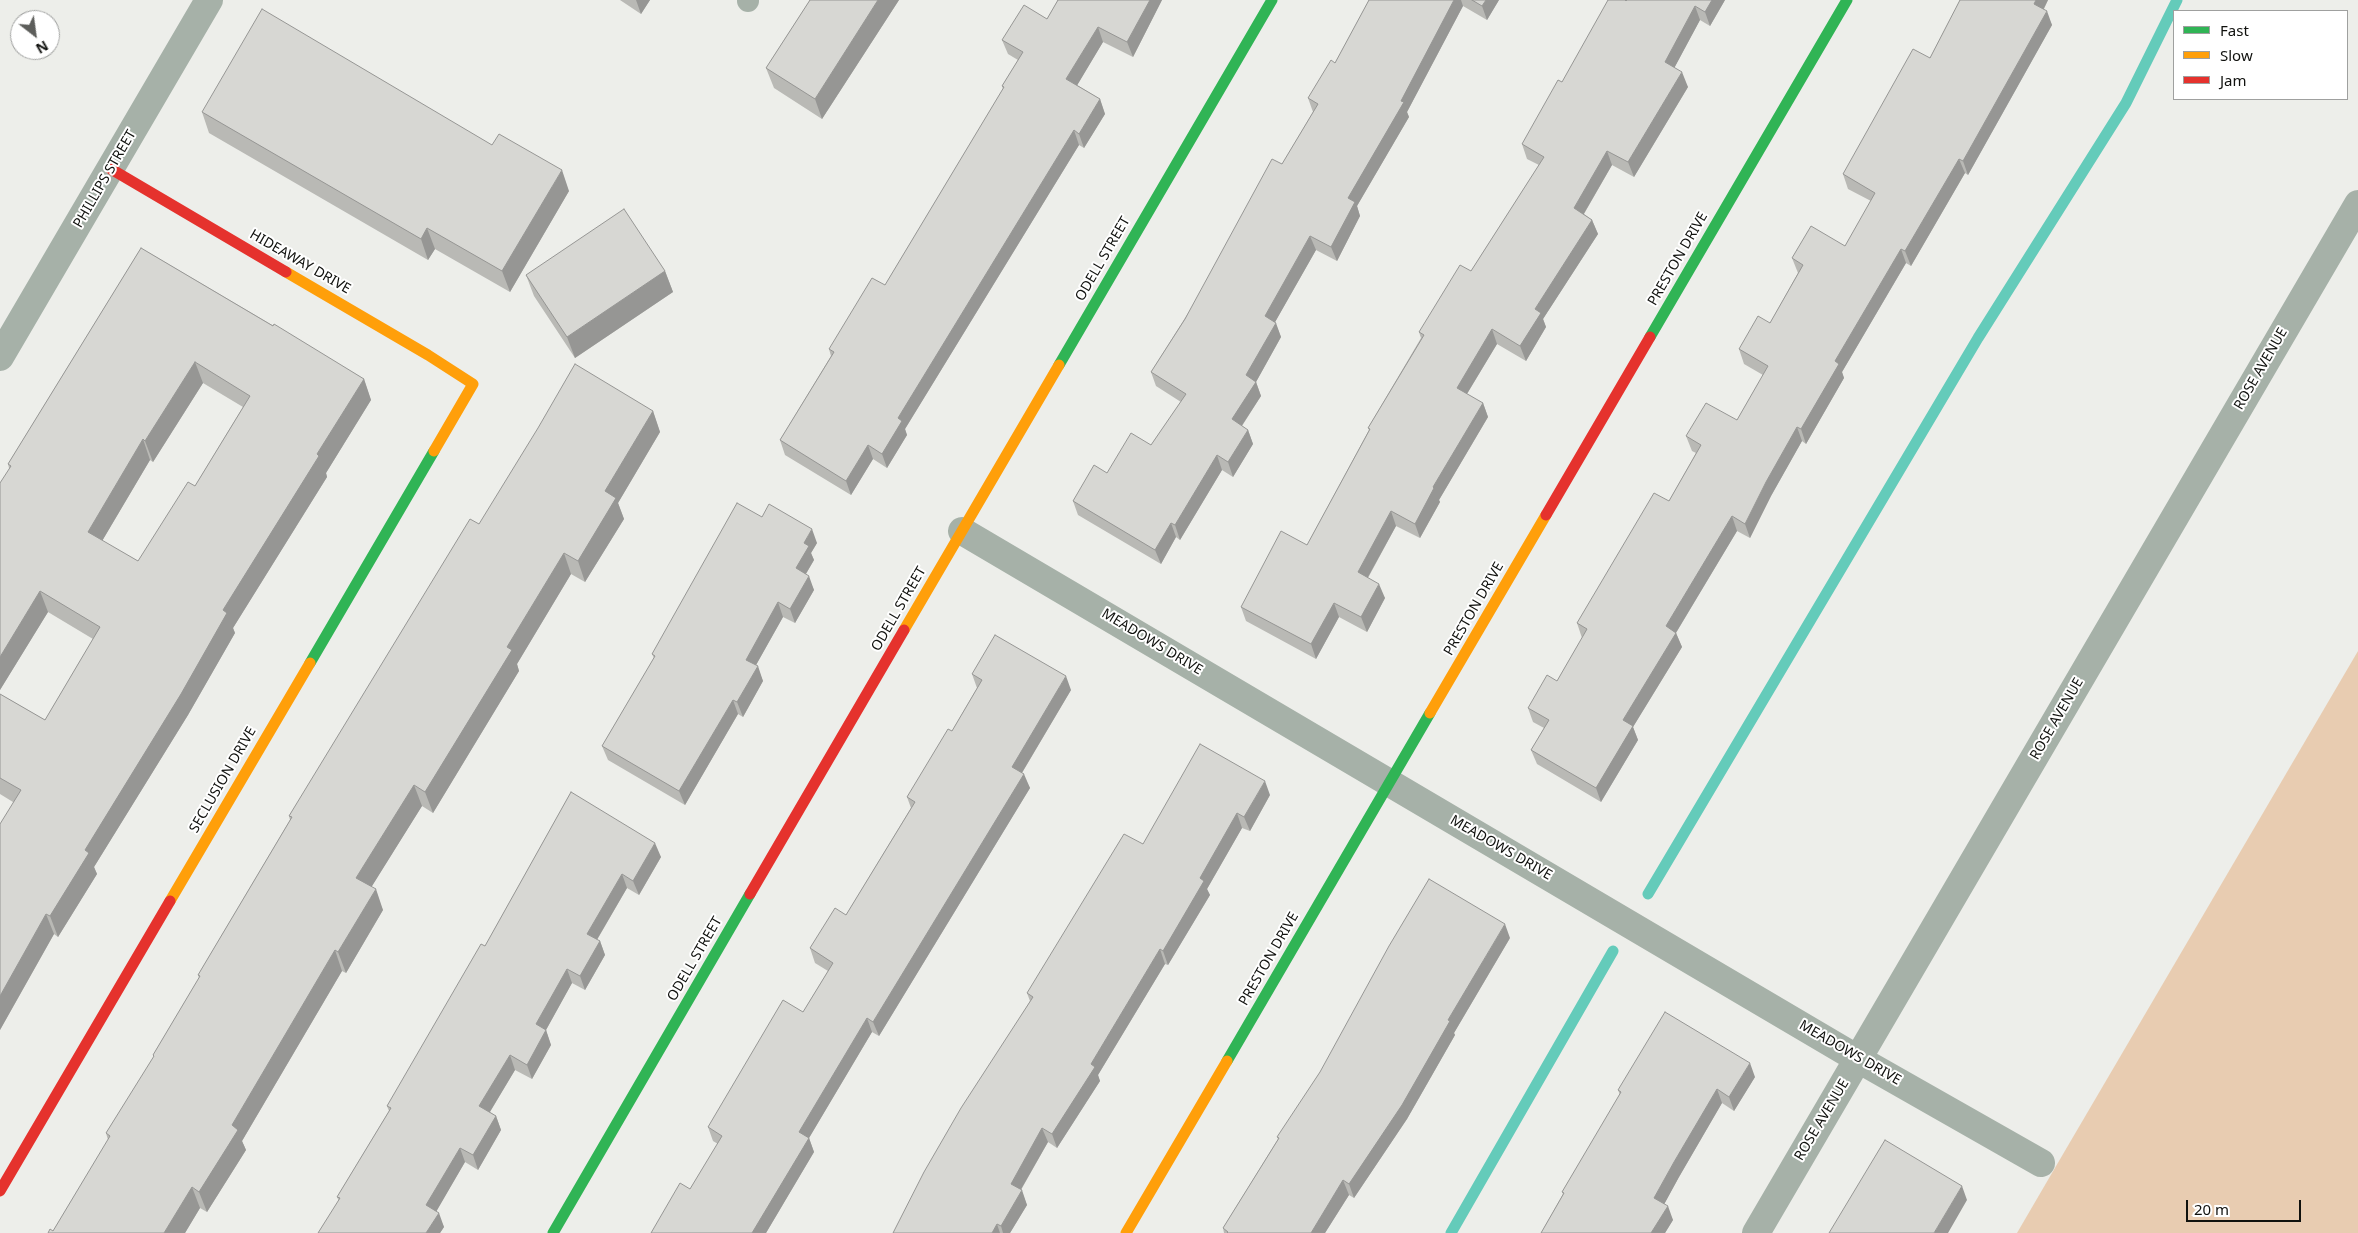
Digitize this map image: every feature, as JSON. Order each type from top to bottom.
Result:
[{"type":"street","name":"PHILLIPS STREET","points":[[0,357],[209,0]]},
{"type":"street","name":"ODELL STREET","points":[[553,1233],[1272,0]]},
{"type":"street","name":"PRESTON DRIVE","points":[[1126,1233],[1847,0]]},
{"type":"street","name":"HIDEAWAY DRIVE","points":[[111,169],[428,355],[473,384]]},
{"type":"street","name":"ROSE AVENUE","points":[[1756,1233],[2358,204]]},
{"type":"street","name":"SECLUSION DRIVE","points":[[0,1191],[473,384]]},
{"type":"street","name":"MEADOWS DRIVE","points":[[962,531],[1858,1059],[2041,1163]]},
{"type":"shaded area","points":[[2358,651],[2358,1233],[2017,1233],[2066,1149]]},
{"type":"building","points":[[810,0],[878,0],[815,99],[766,68]]},
{"type":"building","points":[[1058,0],[1150,0],[1127,42],[1098,27],[1066,79],[1100,99],[1079,134],[1074,130],[898,418],[902,421],[882,454],[868,445],[846,481],[780,440],[834,352],[829,349],[872,278],[885,285],[1004,87],[1002,86],[1023,52],[1002,40],[1024,5],[1047,19]]},
{"type":"building","points":[[1369,0],[1454,0],[1401,101],[1404,102],[1348,198],[1355,202],[1331,247],[1310,236],[1265,316],[1276,323],[1246,375],[1256,382],[1232,419],[1248,430],[1228,462],[1217,455],[1175,525],[1171,523],[1155,550],[1073,501],[1094,465],[1107,473],[1131,433],[1151,445],[1186,394],[1151,372],[1185,319],[1272,159],[1282,164],[1318,104],[1308,98],[1331,60],[1335,63]]},
{"type":"building","points":[[1472,0],[1486,0],[1482,6]]},
{"type":"building","points":[[1608,0],[1712,0],[1705,12],[1695,6],[1665,62],[1682,72],[1628,162],[1607,151],[1574,208],[1592,220],[1535,309],[1541,313],[1520,346],[1492,329],[1457,388],[1483,403],[1433,487],[1415,524],[1391,511],[1358,572],[1379,584],[1361,617],[1334,603],[1311,644],[1241,607],[1281,531],[1307,545],[1370,429],[1368,428],[1424,335],[1419,332],[1460,265],[1471,271],[1544,157],[1522,144],[1558,80],[1562,82]]},
{"type":"building","points":[[1960,0],[2036,0],[2034,4],[2047,11],[1963,161],[1959,159],[1905,251],[1901,249],[1835,361],[1839,364],[1801,429],[1797,427],[1745,524],[1732,516],[1666,626],[1676,633],[1623,720],[1633,726],[1596,788],[1531,750],[1549,720],[1528,708],[1547,675],[1557,681],[1587,629],[1577,623],[1654,493],[1669,501],[1701,445],[1686,436],[1706,403],[1737,420],[1768,366],[1739,349],[1758,316],[1770,323],[1803,265],[1792,258],[1811,226],[1845,246],[1875,193],[1843,174],[1913,49],[1930,58]]},
{"type":"building","points":[[262,9],[492,145],[499,134],[562,170],[502,271],[427,228],[421,239],[202,112]]},
{"type":"building","points":[[624,209],[665,271],[567,337],[526,275]]},
{"type":"building","points":[[141,248],[273,326],[274,324],[364,379],[317,454],[319,456],[223,610],[227,613],[181,694],[85,850],[89,853],[50,916],[46,914],[0,996],[0,824],[21,790],[0,778],[0,694],[45,720],[100,627],[40,591],[0,657],[0,483],[11,466],[8,464]],"holes":[[[195,362],[250,396],[195,486],[188,482],[138,561],[88,532],[143,439],[145,441]]]},
{"type":"building","points":[[575,364],[653,411],[605,491],[616,498],[578,561],[564,553],[507,647],[512,650],[425,792],[414,785],[356,878],[376,889],[338,952],[335,950],[232,1125],[238,1130],[199,1192],[192,1187],[164,1233],[48,1233],[50,1229],[53,1231],[110,1136],[106,1133],[154,1056],[200,976],[198,975],[292,817],[289,816],[470,519],[479,524]]},
{"type":"building","points":[[737,503],[762,517],[769,504],[812,529],[804,543],[809,546],[796,568],[809,576],[790,609],[778,602],[746,660],[758,666],[737,702],[733,700],[679,791],[602,746],[655,656],[652,654]]},
{"type":"building","points":[[995,635],[1066,676],[1012,767],[1024,774],[873,1022],[867,1018],[799,1132],[809,1138],[752,1233],[651,1233],[680,1183],[690,1189],[722,1136],[708,1127],[783,1000],[803,1012],[833,963],[810,948],[835,908],[846,915],[915,802],[907,797],[948,729],[952,731],[982,680],[972,674]]},
{"type":"building","points":[[1200,744],[1265,781],[1244,817],[1237,813],[1200,878],[1204,881],[1163,951],[1160,949],[1091,1064],[1095,1067],[1052,1134],[1042,1128],[1011,1184],[1022,1190],[1001,1226],[997,1224],[992,1233],[893,1233],[924,1172],[961,1108],[1033,997],[1027,993],[1124,834],[1143,844]]},
{"type":"building","points":[[571,792],[655,843],[633,881],[622,874],[587,934],[600,941],[580,976],[567,969],[536,1024],[546,1030],[527,1065],[510,1055],[479,1106],[496,1116],[473,1155],[460,1148],[426,1205],[439,1213],[426,1233],[318,1233],[340,1198],[337,1197],[391,1108],[387,1106],[481,944],[485,946]]},
{"type":"building","points":[[1429,879],[1505,924],[1448,1020],[1450,1021],[1402,1105],[1349,1184],[1343,1180],[1311,1233],[1227,1233],[1223,1228],[1279,1138],[1277,1137],[1320,1072],[1389,946]]},
{"type":"building","points":[[1665,1012],[1750,1063],[1729,1097],[1717,1089],[1674,1162],[1654,1198],[1668,1206],[1651,1233],[1541,1233],[1564,1193],[1562,1192],[1621,1092],[1618,1090]]},
{"type":"building","points":[[1885,1140],[1962,1186],[1934,1233],[1829,1233]]},
{"type":"waterway","points":[[1648,894],[1978,338],[2126,103],[2177,0]]},
{"type":"waterway","points":[[1451,1233],[1613,951]]},
{"type":"traffic: fast","points":[[1059,365],[1272,0]]},
{"type":"traffic: fast","points":[[1650,337],[1847,0]]},
{"type":"traffic: fast","points":[[310,663],[434,451]]},
{"type":"traffic: fast","points":[[1227,1061],[1430,713]]},
{"type":"traffic: fast","points":[[553,1233],[750,894]]},
{"type":"traffic: slow","points":[[286,272],[428,355],[473,384],[434,451]]},
{"type":"traffic: slow","points":[[904,630],[1059,365]]},
{"type":"traffic: slow","points":[[1430,713],[1546,515]]},
{"type":"traffic: slow","points":[[170,901],[310,663]]},
{"type":"traffic: slow","points":[[1126,1233],[1227,1061]]},
{"type":"traffic: jam","points":[[111,169],[286,272]]},
{"type":"traffic: jam","points":[[1546,515],[1650,337]]},
{"type":"traffic: jam","points":[[750,894],[904,630]]},
{"type":"traffic: jam","points":[[0,1191],[170,901]]}]
